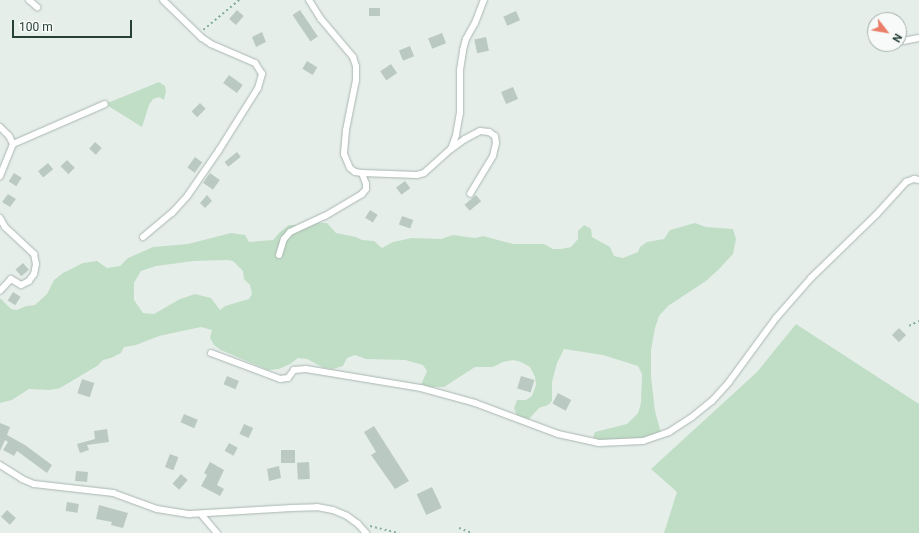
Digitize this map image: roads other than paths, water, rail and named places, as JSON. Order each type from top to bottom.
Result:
[{"type":"street","points":[[29,0],[37,7]]},
{"type":"street","points":[[143,237],[172,214],[188,195],[219,150],[258,88],[262,74],[256,63],[211,44],[198,34],[163,0]]},
{"type":"street","points":[[309,0],[322,19],[353,57],[356,66],[356,80],[346,130],[344,154],[350,168],[355,172],[362,173],[417,175],[424,173],[451,149],[480,131],[489,132],[495,136],[496,143],[493,156],[470,194]]},
{"type":"street","points":[[451,149],[456,135],[460,113],[460,70],[463,50],[466,39],[476,23],[484,0]]},
{"type":"street","points":[[907,40],[919,38]]},
{"type":"street","points":[[0,176],[13,144],[105,104]]},
{"type":"street","points":[[0,128],[9,136],[13,144]]},
{"type":"street","points":[[279,255],[284,239],[290,232],[325,216],[362,194],[366,189],[366,184],[362,173]]},
{"type":"street","points":[[211,353],[280,379],[288,378],[294,370],[306,369],[405,385],[455,397],[558,434],[599,443],[643,441],[669,432],[692,418],[712,401],[729,382],[776,318],[811,278],[876,215],[906,182],[914,179],[919,180]]},
{"type":"street","points":[[0,218],[5,227],[34,254],[36,264],[34,274],[29,280],[21,285],[11,279],[0,291]]},
{"type":"street","points":[[0,465],[22,479],[34,484],[113,493],[157,509],[190,514],[317,508],[333,510],[347,516],[358,524],[366,533]]},
{"type":"street","points":[[201,514],[216,533]]}]
